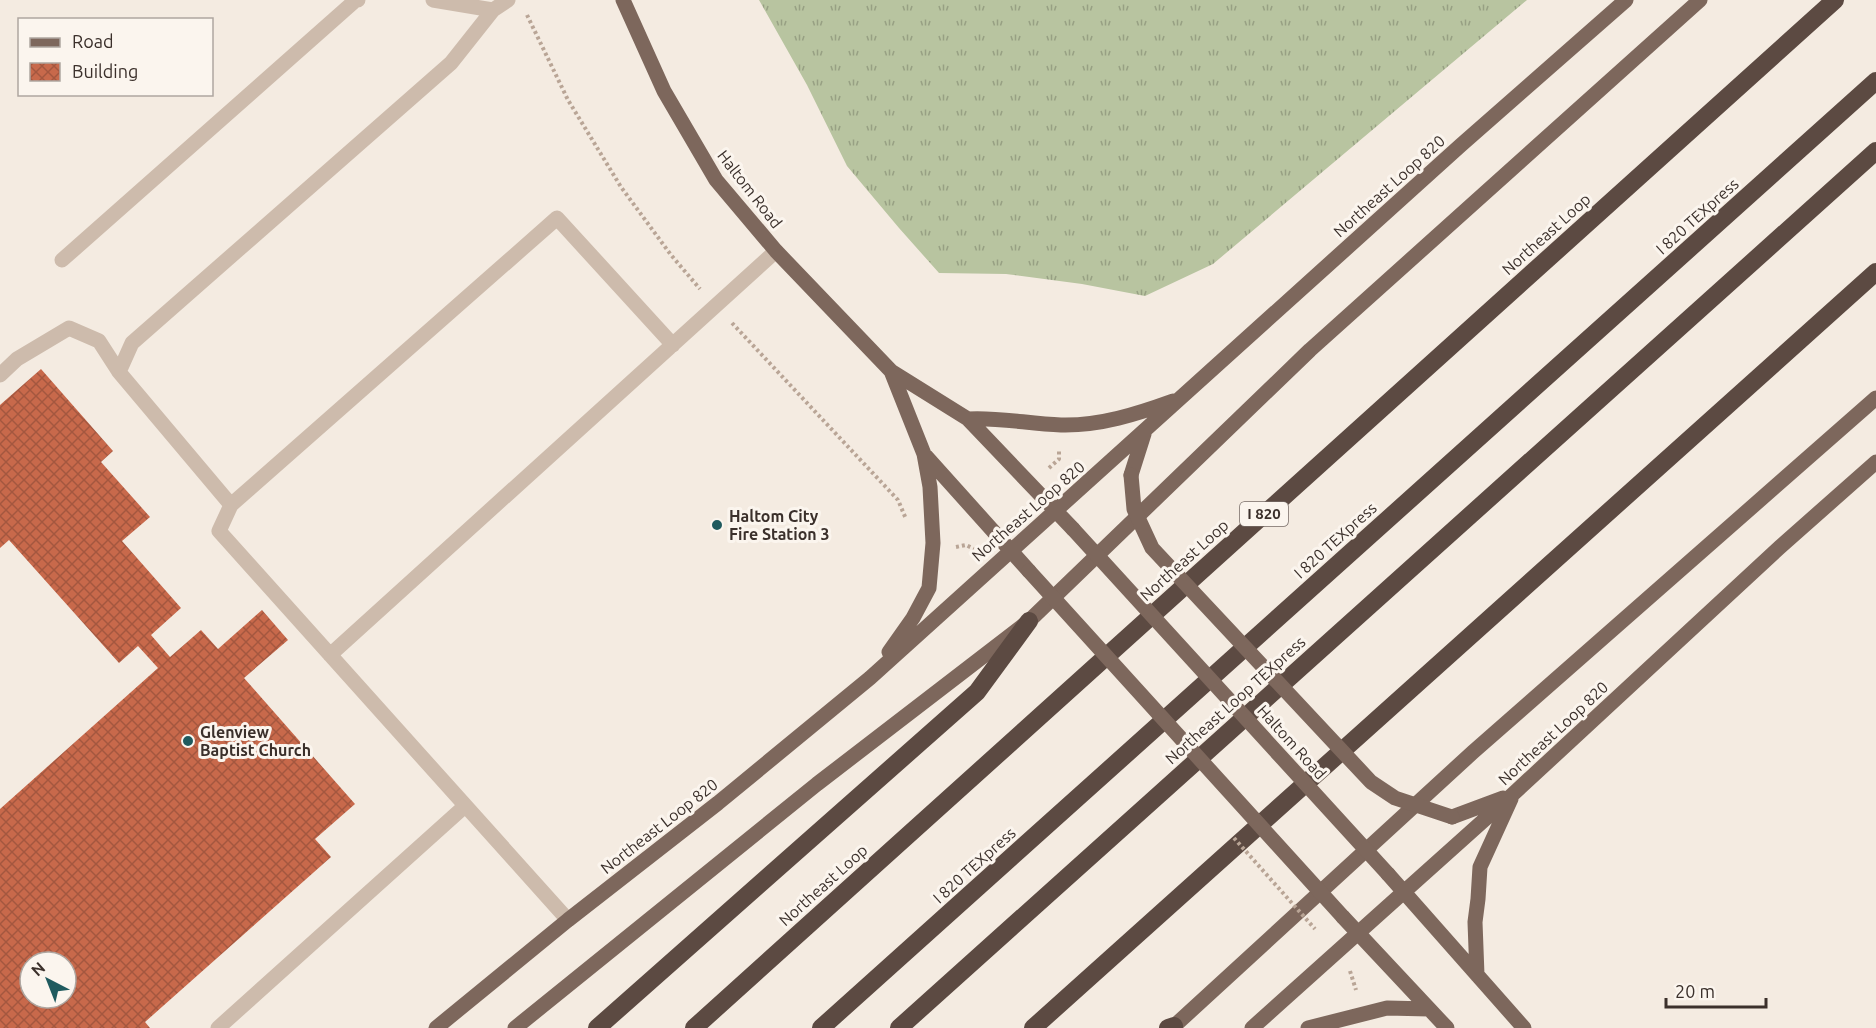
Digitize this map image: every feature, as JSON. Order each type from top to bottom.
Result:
[{"type":"highway","name":"Northeast Loop","points":[[694,1028],[1835,0]]},
{"type":"highway","name":"I 820 TEXpress","points":[[821,1028],[1876,81]]},
{"type":"highway","name":"Northeast Loop TEXpress","points":[[899,1028],[1876,151]]},
{"type":"highway","points":[[1033,1028],[1876,272]]},
{"type":"highway","points":[[597,1028],[977,692],[1029,621]]},
{"type":"main road","name":"Haltom Road","points":[[623,0],[664,91],[716,180],[777,251],[891,371],[968,419],[1057,511],[1388,874],[1524,1028]]},
{"type":"main road","name":"Northeast Loop 820","points":[[436,1028],[568,920],[718,803],[870,678],[1626,0]]},
{"type":"main road","points":[[515,1028],[817,784],[1029,621],[1310,350],[1700,0]]},
{"type":"main road","name":"Haltom Road","points":[[891,371],[924,454],[1343,917],[1447,1028]]},
{"type":"main road","points":[[968,419],[991,418],[1061,425],[1098,423],[1137,414],[1182,398]]},
{"type":"main road","points":[[1172,1027],[1473,752],[1876,398]]},
{"type":"main road","points":[[1145,431],[1131,475],[1134,509],[1152,548],[1371,782],[1395,798],[1452,818],[1512,795]]},
{"type":"main road","points":[[870,678],[913,618],[929,588],[933,543],[930,488],[924,454]]},
{"type":"main road","name":"Northeast Loop 820","points":[[1252,1028],[1512,795],[1780,547],[1876,462]]},
{"type":"main road","points":[[1477,975],[1475,922],[1480,867],[1512,795]]},
{"type":"main road","points":[[1308,1028],[1387,1008],[1429,1009]]},
{"type":"lane","points":[[62,260],[358,0]]},
{"type":"lane","points":[[433,0],[493,10]]},
{"type":"lane","points":[[119,372],[132,343],[451,63],[493,10],[508,0]]},
{"type":"lane","points":[[568,920],[219,531],[231,505],[557,218],[672,345]]},
{"type":"lane","points":[[330,655],[777,251]]},
{"type":"lane","points":[[0,375],[17,359],[69,328],[99,341],[119,372],[231,505]]},
{"type":"lane","points":[[218,1028],[465,806]]},
{"type":"path","points":[[525,10],[568,100],[621,187],[693,282]]},
{"type":"path","points":[[736,328],[897,500],[906,520]]},
{"type":"path","points":[[1047,471],[1059,459],[1060,440]]},
{"type":"path","points":[[955,547],[966,545],[978,551]]},
{"type":"path","points":[[1350,972],[1356,996]]},
{"type":"path","points":[[1356,990],[1362,984]]},
{"type":"green space","points":[[759,0],[1527,0],[1213,264],[1145,296],[1082,284],[1006,274],[939,273],[847,166],[807,85]]},
{"type":"building","name":"Glenview Baptist Church","points":[[41,369],[113,451],[101,462],[150,517],[122,541],[181,608],[151,635],[170,657],[201,630],[218,649],[262,610],[288,640],[244,678],[355,804],[315,839],[331,857],[145,1022],[150,1028],[0,1028],[0,809],[158,668],[138,646],[119,663],[9,540],[0,548],[0,405]]},
{"type":"place","name":"Haltom City Fire Station 3","points":[[717,525]]},
{"type":"place","name":"Glenview Baptist Church","points":[[188,741]]}]
